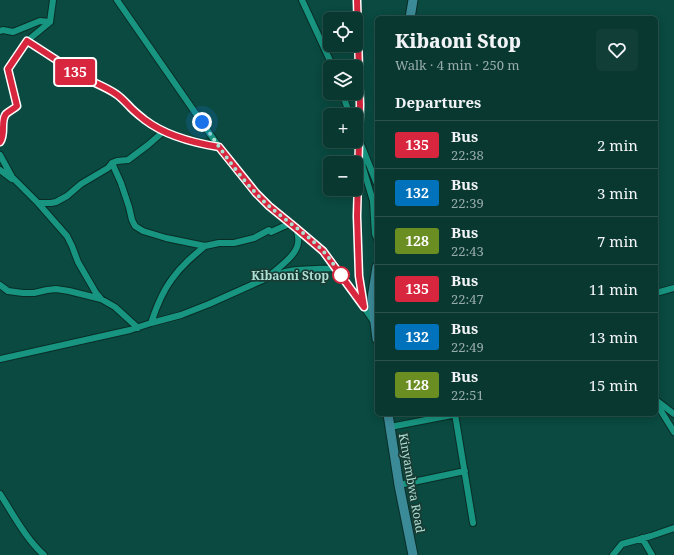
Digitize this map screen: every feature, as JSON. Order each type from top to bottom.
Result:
[{"type":"street","points":[[0,142],[3,136],[6,114],[17,106],[8,69],[27,41],[50,22],[53,0]]},
{"type":"street","points":[[117,0],[219,147],[256,193],[269,206],[294,225],[323,251],[337,268],[374,322]]},
{"type":"street","points":[[302,0],[330,60]]},
{"type":"street","points":[[357,0],[360,108]]},
{"type":"street","points":[[410,16],[412,0]]},
{"type":"street","points":[[0,31],[3,30],[13,32],[40,21],[50,22]]},
{"type":"street","points":[[27,41],[85,78],[115,93],[125,100],[130,107],[147,121],[164,131],[200,144],[219,147]]},
{"type":"street","points":[[38,203],[51,203],[62,199],[87,180],[108,168],[112,163],[128,160],[164,131]]},
{"type":"street","points":[[359,148],[357,201],[359,276],[364,307]]},
{"type":"street","points":[[360,148],[363,168],[373,201],[375,234]]},
{"type":"street","points":[[362,148],[375,179]]},
{"type":"street","points":[[0,155],[12,178],[38,203],[70,240],[78,262],[101,299]]},
{"type":"street","points":[[112,163],[121,183],[132,220],[135,226],[143,231],[166,238],[204,246],[219,243],[234,243],[254,238],[269,230],[271,232],[294,225]]},
{"type":"street","points":[[0,170],[18,184]]},
{"type":"street","points":[[267,278],[294,253],[298,245],[298,237],[294,225]]},
{"type":"street","points":[[151,323],[156,308],[172,278],[188,260],[204,246]]},
{"type":"street","points":[[0,359],[138,328],[191,312],[267,278],[285,272],[337,268]]},
{"type":"street","points":[[0,285],[8,291],[23,293],[56,289],[101,299],[115,307],[138,328]]},
{"type":"street","points":[[658,292],[674,288]]},
{"type":"street","points":[[375,298],[375,328]]},
{"type":"street","points":[[658,402],[674,414]]},
{"type":"street","points":[[658,406],[674,432]]},
{"type":"street","name":"Kinyambwa Road","points":[[388,416],[399,484],[413,555]]},
{"type":"street","points":[[390,427],[446,416]]},
{"type":"street","points":[[456,416],[473,523]]},
{"type":"street","points":[[399,484],[465,471]]},
{"type":"street","points":[[0,494],[25,532],[44,555]]},
{"type":"street","points":[[613,555],[622,544],[674,528]]},
{"type":"street","points":[[642,538],[652,555]]},
{"type":"bus line","name":"135","points":[[0,142],[3,136],[6,114],[17,106],[8,69],[27,41],[85,78],[115,93],[125,100],[137,114],[164,131],[200,144],[219,147],[256,193],[269,206],[323,251],[337,268],[364,307],[359,276],[357,216],[360,105],[357,0]]},
{"type":"place","name":"Kibaoni Stop","points":[[341,275]]},
{"type":"route","points":[[202,122],[219,147],[256,193],[269,206],[323,251],[341,275]]}]
